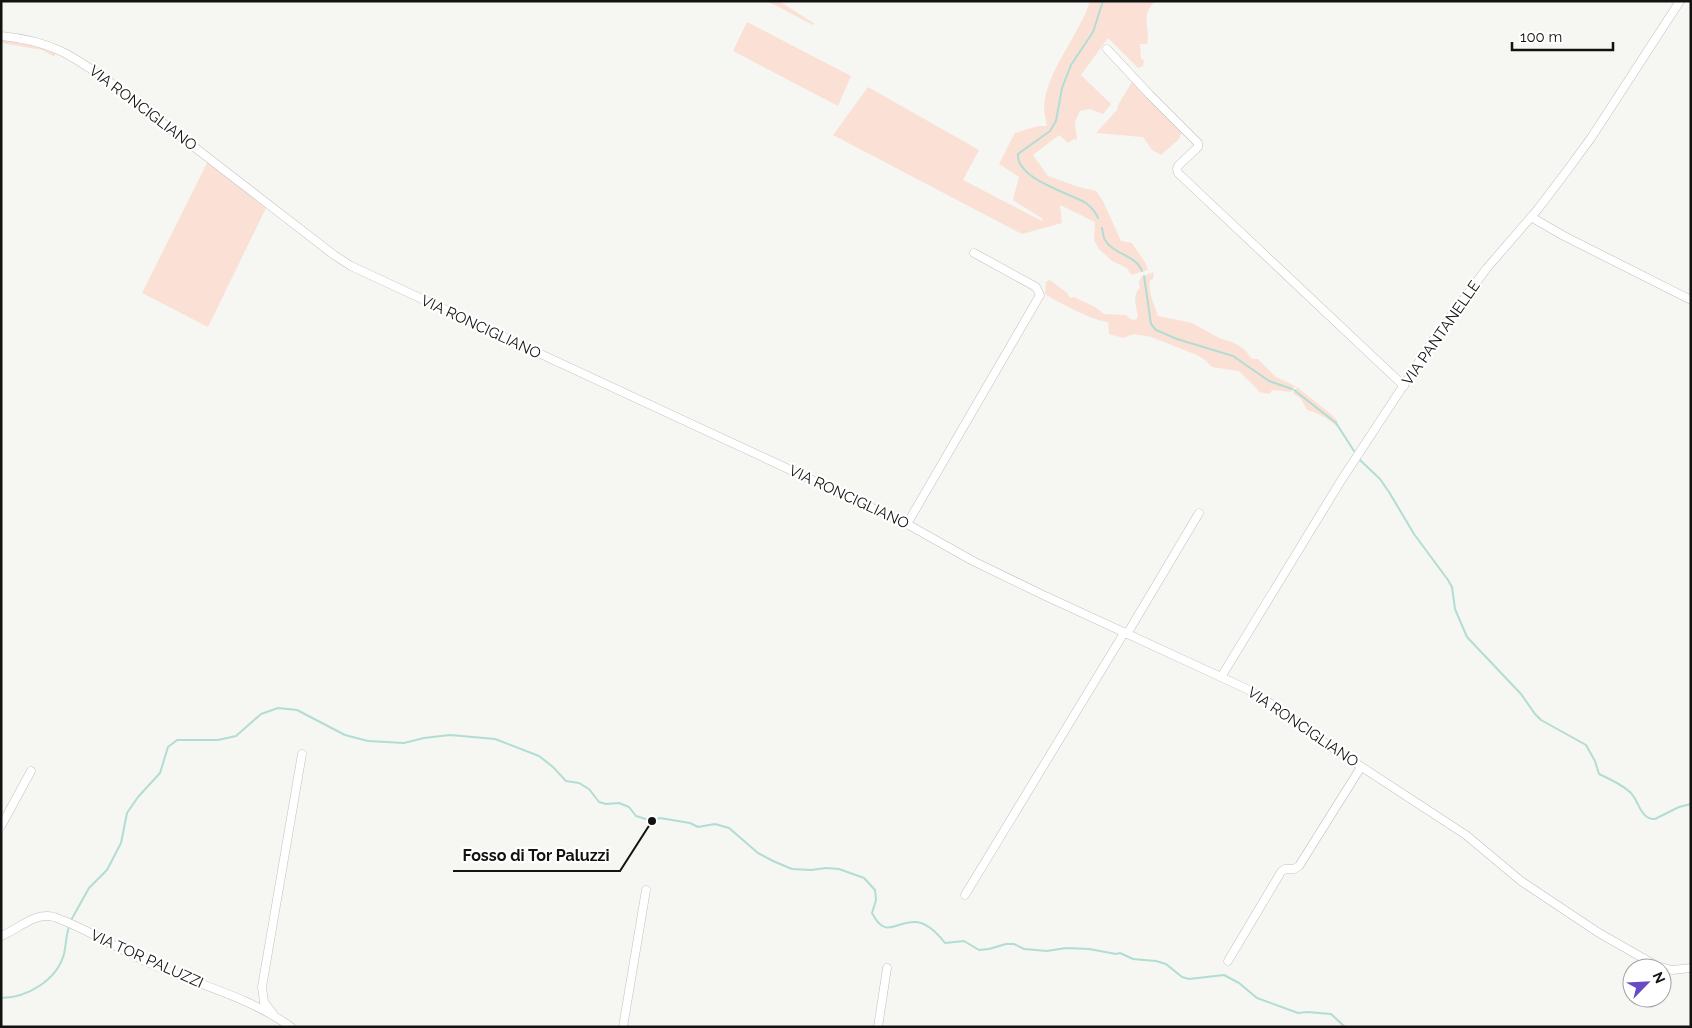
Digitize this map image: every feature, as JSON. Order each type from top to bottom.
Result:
[{"type":"street","name":"VIA PANTANELLE","points":[[1221,677],[1342,479],[1427,348],[1456,307],[1531,217],[1591,138],[1680,1]]},
{"type":"street","name":"VIA RONCIGLIANO","points":[[1,36],[43,43],[79,60],[334,255],[359,270],[907,524],[973,561],[1263,698],[1361,767],[1466,835],[1526,885],[1610,940],[1642,960],[1661,968],[1672,970],[1691,968]]},
{"type":"street","points":[[1107,49],[1198,143],[1198,147],[1178,166],[1178,173],[1404,386]]},
{"type":"street","points":[[1531,217],[1564,236],[1691,300]]},
{"type":"street","points":[[907,524],[1040,295],[1036,287],[974,253]]},
{"type":"street","points":[[965,895],[1199,513]]},
{"type":"street","points":[[276,1017],[264,1002],[262,987],[302,754]]},
{"type":"street","points":[[1228,961],[1281,872],[1285,868],[1294,869],[1299,866],[1361,767]]},
{"type":"street","points":[[1,826],[31,771]]},
{"type":"street","points":[[623,1027],[646,890]]},
{"type":"street","name":"VIA TOR PALUZZI","points":[[1,936],[39,916],[51,916],[147,962],[276,1017],[291,1027]]},
{"type":"street","points":[[878,1027],[887,968]]},
{"type":"shaded area","points":[[767,1],[779,1],[815,24],[813,25]]},
{"type":"shaded area","points":[[1090,1],[1156,1],[1148,11],[1147,44],[1140,44],[1141,58],[1144,61],[1143,66],[1138,68],[1108,38],[1081,75],[1111,104],[1103,114],[1090,109],[1080,111],[1075,122],[1077,140],[1074,139],[1068,143],[1059,135],[1033,155],[1048,176],[1096,191],[1103,201],[1121,241],[1132,243],[1148,270],[1131,275],[1127,268],[1112,261],[1099,249],[1094,240],[1095,222],[1060,205],[1062,223],[1022,234],[833,135],[868,87],[979,150],[963,180],[1042,221],[1043,219],[1013,200],[1019,177],[999,164],[1015,133],[1038,126],[1047,126],[1044,107],[1050,80]]},
{"type":"shaded area","points":[[747,22],[851,76],[838,106],[733,51]]},
{"type":"shaded area","points":[[1,39],[40,46],[55,52],[55,57],[42,50],[1,43]]},
{"type":"shaded area","points":[[1132,82],[1182,131],[1179,139],[1161,155],[1152,150],[1143,137],[1096,133],[1117,110]]},
{"type":"shaded area","points":[[208,161],[267,206],[208,327],[142,293]]},
{"type":"shaded area","points":[[1154,272],[1153,279],[1150,280],[1150,290],[1158,316],[1192,323],[1219,338],[1234,343],[1244,349],[1252,359],[1258,359],[1276,377],[1295,386],[1291,392],[1272,390],[1270,394],[1259,392],[1239,371],[1212,367],[1197,355],[1151,337],[1134,334],[1123,338],[1109,334],[1108,322],[1085,315],[1045,294],[1046,282],[1050,280],[1067,293],[1070,298],[1074,297],[1095,307],[1104,314],[1126,315],[1130,319],[1135,320],[1138,317],[1135,298],[1140,288],[1139,282],[1141,277]]},
{"type":"shaded area","points":[[1297,387],[1333,416],[1338,422],[1337,427],[1324,417],[1307,410],[1301,399],[1293,393]]},
{"type":"waterway","points":[[1098,218],[1086,203],[1045,184],[1025,171],[1020,163],[1018,154],[1050,131],[1056,121],[1062,88],[1071,65],[1093,32],[1103,1]]},
{"type":"waterway","points":[[1102,228],[1104,239],[1109,245],[1130,258],[1142,271]]},
{"type":"waterway","points":[[1144,276],[1151,324],[1156,330],[1177,339],[1233,356],[1269,381],[1292,389]]},
{"type":"waterway","points":[[1294,390],[1336,423],[1354,451]]},
{"type":"waterway","points":[[1360,460],[1380,479],[1414,534],[1448,580],[1452,587],[1455,609],[1467,637],[1521,694],[1535,714],[1541,720],[1586,745],[1595,761],[1599,774],[1630,792],[1646,816],[1655,819],[1679,807],[1691,804]]},
{"type":"waterway","points":[[70,922],[89,888],[107,870],[121,843],[127,813],[138,797],[160,773],[168,747],[177,740],[218,740],[236,736],[261,714],[278,708],[297,710],[345,735],[368,741],[404,743],[450,735],[495,739],[539,756],[566,781],[579,783],[589,789],[599,802],[606,804],[619,803],[629,807],[636,816],[652,821],[660,818],[690,823],[698,827],[715,824],[729,828],[758,853],[792,869],[839,869],[864,878],[875,890],[876,900],[872,913],[882,926],[891,927],[916,922],[929,927],[945,943],[964,941],[979,950],[1006,944],[1014,944],[1024,949],[1047,951],[1066,948],[1089,949],[1116,954],[1120,953],[1133,959],[1156,961],[1166,964],[1182,977],[1189,979],[1224,975],[1239,983],[1257,998],[1298,1013],[1331,1014],[1345,1027]]},
{"type":"waterway","points":[[1,998],[21,995],[31,991],[40,986],[55,972],[64,954],[69,927]]},
{"type":"place","name":"Fosso di Tor Paluzzi","points":[[652,821]]}]
